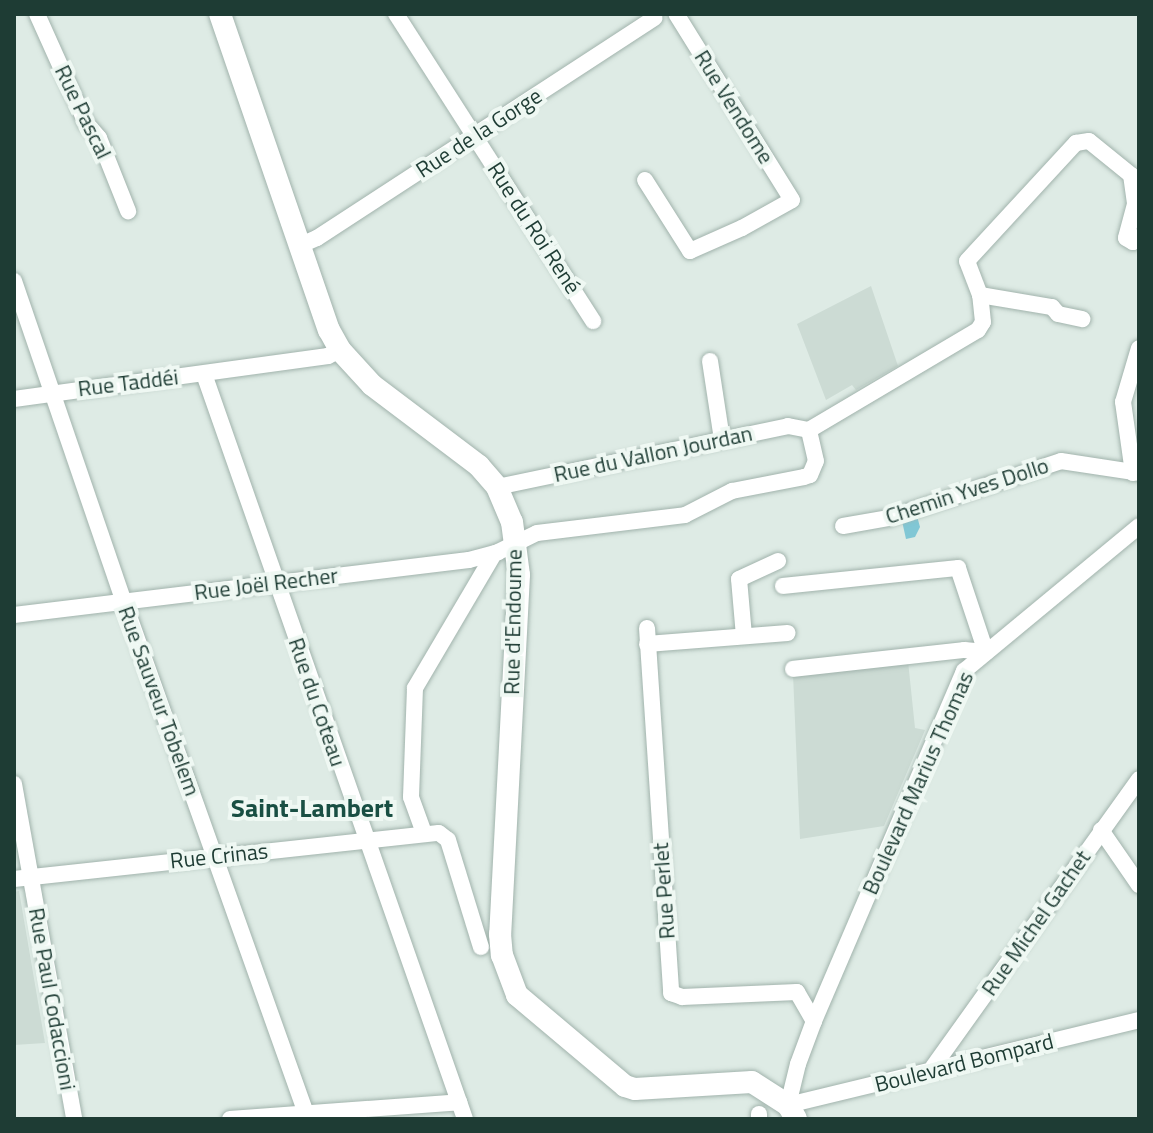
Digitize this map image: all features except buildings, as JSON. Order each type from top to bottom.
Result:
[{"type":"street","name":"Rue Pascal","points":[[37,14],[86,123],[99,138],[128,211]]},
{"type":"street","name":"Rue d'Endoume","points":[[220,14],[329,330],[340,350],[372,385],[479,466],[497,487],[516,543],[519,581],[500,934],[502,955],[517,995],[625,1086],[635,1089],[742,1080],[762,1085],[792,1112]]},
{"type":"street","name":"Rue du Roi René","points":[[396,14],[593,321]]},
{"type":"street","name":"Rue Vendome","points":[[645,180],[690,251],[792,200],[676,14]]},
{"type":"street","name":"Rue de la Gorge","points":[[301,245],[317,238],[655,18]]},
{"type":"street","points":[[809,430],[978,330],[983,322],[980,295],[967,261],[1076,143],[1089,141],[1131,175],[1135,204],[1126,238],[1133,242],[1139,237]]},
{"type":"street","name":"Rue Sauveur Tobelem","points":[[14,281],[124,602],[307,1116]]},
{"type":"street","points":[[980,295],[1052,307],[1058,314],[1082,319]]},
{"type":"street","points":[[1136,473],[1123,402],[1139,348]]},
{"type":"street","name":"Rue Taddéi","points":[[14,399],[328,356],[340,350]]},
{"type":"street","points":[[710,361],[722,439]]},
{"type":"street","name":"Rue du Coteau","points":[[204,374],[465,1119]]},
{"type":"street","name":"Rue du Vallon Jourdan","points":[[497,487],[788,426],[809,430]]},
{"type":"street","name":"Rue Joël Recher","points":[[14,615],[494,554],[537,533],[572,526],[685,515],[732,491],[804,477],[816,461],[809,430]]},
{"type":"street","name":"Chemin Yves Dollo","points":[[843,526],[889,518],[1061,461],[1136,473]]},
{"type":"street","name":"Boulevard Marius Thomas","points":[[792,1112],[798,1064],[814,1021],[964,671],[1139,526]]},
{"type":"street","points":[[481,947],[448,840],[439,833],[424,833],[411,797],[415,688],[494,554]]},
{"type":"street","points":[[778,561],[739,579],[744,636],[788,633]]},
{"type":"street","points":[[783,586],[958,568],[986,652],[964,650],[793,669]]},
{"type":"street","name":"Rue Perlet","points":[[744,636],[647,636],[671,993],[682,997],[797,992],[814,1021]]},
{"type":"street","name":"Rue Michel Gachet","points":[[933,1067],[1139,779]]},
{"type":"street","name":"Rue Paul Codaccioni","points":[[14,784],[22,878],[74,1119]]},
{"type":"street","points":[[1101,830],[1139,885]]},
{"type":"street","name":"Rue Crinas","points":[[22,878],[424,833]]},
{"type":"street","name":"Boulevard Bompard","points":[[792,1112],[933,1067],[1139,1020]]},
{"type":"street","points":[[230,1119],[307,1116],[459,1102]]},
{"type":"shaded area","points":[[871,286],[898,366],[856,390],[852,385],[826,400],[797,324]]},
{"type":"shaded area","points":[[908,661],[915,728],[925,730],[884,826],[800,839],[793,674]]},
{"type":"shaded area","points":[[19,891],[45,1043],[14,1045],[14,892]]},
{"type":"water","points":[[917,516],[920,527],[915,537],[906,539],[902,521]]},
{"type":"district","name":"Saint-Lambert","points":[[312,808]]}]
